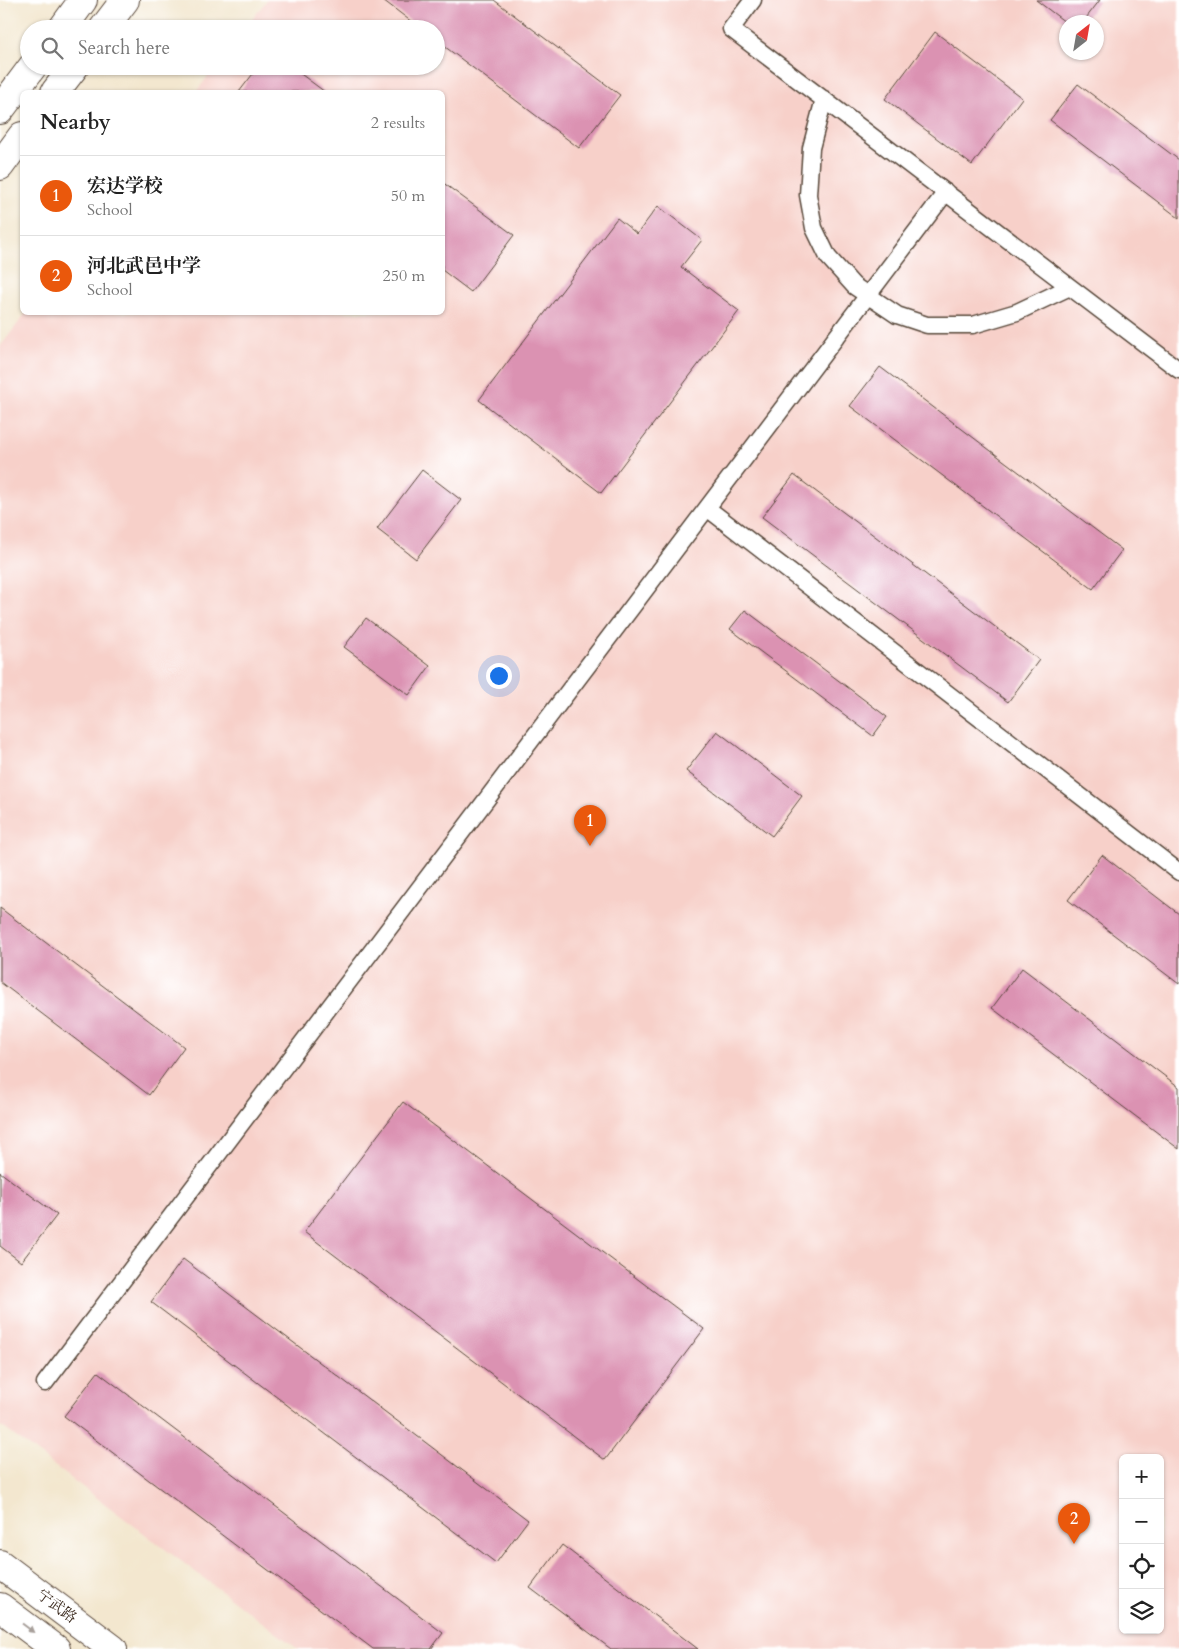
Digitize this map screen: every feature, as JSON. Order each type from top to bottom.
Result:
[{"type":"main road","points":[[69,20],[83,0]]},
{"type":"main road","points":[[110,20],[125,0]]},
{"type":"main road","points":[[0,110],[26,75]]},
{"type":"main road","points":[[57,90],[68,75]]},
{"type":"main road","points":[[0,166],[20,139]]},
{"type":"main road","name":"宁武路","points":[[0,1564],[113,1649]]},
{"type":"main road","points":[[0,1607],[56,1649]]},
{"type":"lane","points":[[753,0],[731,28],[1179,370]]},
{"type":"lane","points":[[824,99],[811,148],[808,195],[814,228],[828,257],[854,286],[897,315],[928,325],[973,325],[1017,312],[1070,287]]},
{"type":"lane","points":[[45,1383],[946,192]]},
{"type":"lane","points":[[707,508],[1179,872]]},
{"type":"shaded area","points":[[267,0],[1179,0],[1179,1649],[298,1649],[0,1425],[0,347],[24,315],[445,315],[445,90],[198,90],[209,75],[445,75],[445,20],[252,20]]},
{"type":"building","points":[[383,0],[494,0],[620,95],[579,148],[445,47],[445,20],[409,20]]},
{"type":"building","points":[[1036,0],[1100,0],[1088,15],[1059,15],[1059,17]]},
{"type":"building","points":[[935,32],[1022,98],[972,165],[885,99]]},
{"type":"building","points":[[252,75],[302,75],[322,90],[241,90]]},
{"type":"building","points":[[1078,84],[1179,160],[1179,218],[1050,120]]},
{"type":"building","points":[[445,184],[514,235],[471,292],[445,272]]},
{"type":"building","points":[[658,206],[702,240],[681,267],[739,311],[601,493],[479,400],[617,218],[637,234]]},
{"type":"building","points":[[880,367],[1122,550],[1093,589],[850,406]]},
{"type":"building","points":[[422,470],[461,500],[416,559],[377,529]]},
{"type":"building","points":[[794,475],[1039,660],[1008,702],[762,517]]},
{"type":"building","points":[[745,610],[887,717],[873,736],[730,629]]},
{"type":"building","points":[[366,618],[430,666],[409,695],[344,647]]},
{"type":"building","points":[[717,731],[802,796],[772,836],[686,771]]},
{"type":"building","points":[[1102,855],[1179,914],[1179,984],[1068,900]]},
{"type":"building","points":[[0,908],[184,1047],[149,1095],[0,982]]},
{"type":"building","points":[[1022,968],[1179,1087],[1179,1149],[992,1008]]},
{"type":"building","points":[[403,1102],[704,1329],[605,1460],[304,1232]]},
{"type":"building","points":[[0,1172],[57,1215],[21,1262],[0,1246]]},
{"type":"building","points":[[183,1259],[528,1520],[496,1563],[151,1302]]},
{"type":"building","points":[[98,1372],[443,1633],[431,1649],[373,1649],[64,1416]]},
{"type":"building","points":[[562,1545],[698,1649],[611,1649],[530,1588]]},
{"type":"place","name":"宏达学校","points":[[590,846]]},
{"type":"place","name":"河北武邑中学","points":[[1074,1544]]}]
